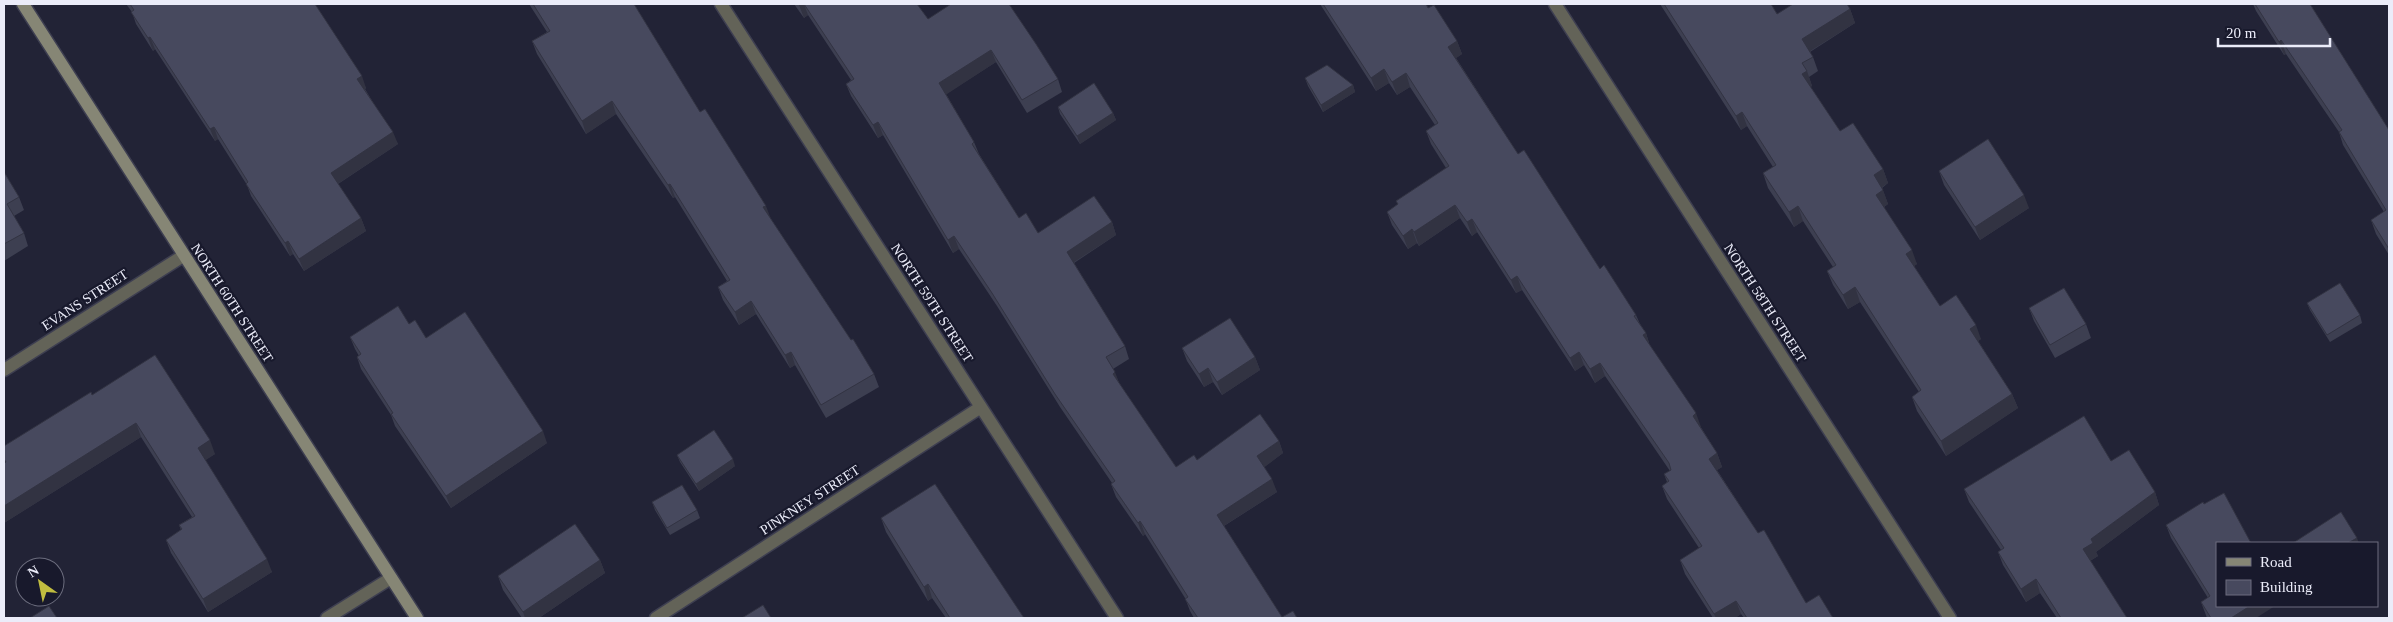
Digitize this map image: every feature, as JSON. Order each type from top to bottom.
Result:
[{"type":"main road","name":"NORTH 60TH STREET","points":[[23,4],[417,618]]},
{"type":"street","name":"NORTH 59TH STREET","points":[[721,4],[1117,618]]},
{"type":"street","name":"NORTH 58TH STREET","points":[[1555,4],[1950,618]]},
{"type":"street","name":"EVANS STREET","points":[[4,370],[183,256]]},
{"type":"street","name":"PINKNEY STREET","points":[[656,618],[981,407]]},
{"type":"street","points":[[327,618],[391,578]]},
{"type":"building","points":[[130,4],[315,4],[362,76],[357,79],[393,132],[331,173],[361,218],[299,259],[288,241],[285,243],[246,184],[248,182],[214,127],[210,129],[150,37],[148,38],[131,12],[134,10]]},
{"type":"building","points":[[533,4],[634,4],[700,112],[705,109],[766,206],[763,207],[851,340],[853,339],[874,374],[821,405],[791,352],[785,355],[751,301],[735,312],[718,287],[730,280],[670,184],[668,185],[612,101],[582,121],[532,41],[550,31]]},
{"type":"building","points":[[804,4],[917,4],[928,19],[951,4],[1009,4],[1058,79],[1022,100],[991,50],[939,83],[974,142],[972,144],[1019,218],[1026,213],[1038,233],[1094,196],[1112,222],[1067,252],[1125,346],[1106,357],[1115,372],[1113,374],[1176,467],[1194,455],[1197,460],[1260,414],[1279,441],[1257,456],[1272,479],[1217,515],[1282,617],[1293,611],[1297,618],[1198,618],[1185,599],[1188,597],[1140,521],[1138,523],[1111,484],[1115,481],[1055,394],[992,293],[954,236],[948,240],[878,122],[873,125],[846,84],[854,79]]},
{"type":"building","points":[[1323,4],[1426,4],[1428,8],[1434,5],[1457,41],[1448,47],[1518,154],[1524,150],[1600,269],[1604,265],[1636,315],[1634,316],[1646,333],[1643,335],[1696,413],[1693,416],[1717,453],[1709,459],[1758,533],[1764,530],[1806,603],[1819,595],[1833,618],[1747,618],[1736,601],[1714,614],[1680,560],[1702,546],[1662,486],[1669,481],[1664,474],[1671,470],[1669,463],[1600,363],[1590,369],[1579,352],[1570,358],[1517,276],[1511,280],[1472,219],[1467,222],[1455,205],[1414,232],[1412,229],[1403,236],[1387,212],[1398,204],[1396,201],[1449,166],[1426,131],[1438,123],[1406,73],[1392,82],[1384,69],[1371,78]]},
{"type":"building","points":[[1664,4],[1771,4],[1777,14],[1793,4],[1847,4],[1850,9],[1802,39],[1813,57],[1802,63],[1807,71],[1802,74],[1840,131],[1853,123],[1883,169],[1874,175],[1883,190],[1876,195],[1912,250],[1906,254],[1940,306],[1956,295],[1976,325],[1970,329],[2012,394],[1941,441],[1912,397],[1921,390],[1855,287],[1843,295],[1827,271],[1836,265],[1798,206],[1789,212],[1763,173],[1776,165],[1742,112],[1736,116]]},
{"type":"building","points":[[2255,4],[2310,4],[2389,130],[2389,249],[2371,220],[2386,210],[2339,132],[2342,130],[2281,40],[2279,42]]},
{"type":"building","points":[[1327,65],[1353,85],[1321,105],[1305,78]]},
{"type":"building","points":[[1094,83],[1113,113],[1077,136],[1058,107]]},
{"type":"building","points":[[1988,139],[2024,195],[1975,227],[1939,171]]},
{"type":"building","points":[[4,172],[19,197],[7,204],[24,233],[4,244]]},
{"type":"building","points":[[2340,283],[2360,315],[2327,335],[2307,303]]},
{"type":"building","points":[[2064,288],[2086,324],[2050,345],[2029,308]]},
{"type":"building","points":[[398,306],[409,324],[415,320],[426,338],[465,312],[543,431],[446,496],[391,414],[393,413],[357,357],[361,354],[350,337]]},
{"type":"building","points":[[1230,318],[1255,357],[1217,382],[1208,368],[1199,374],[1182,348]]},
{"type":"building","points":[[155,355],[210,440],[198,448],[267,559],[203,599],[166,540],[182,529],[179,525],[195,516],[136,423],[4,506],[4,463],[6,462],[4,459],[4,446],[91,392],[92,395]]},
{"type":"building","points":[[2084,416],[2111,461],[2129,450],[2155,492],[2091,539],[2093,543],[2083,549],[2127,618],[2061,618],[2036,579],[2021,589],[1998,552],[2004,548],[1964,489]]},
{"type":"building","points":[[714,430],[733,459],[696,484],[677,455]]},
{"type":"building","points":[[935,484],[1024,618],[950,618],[928,584],[924,587],[881,518]]},
{"type":"building","points":[[682,485],[697,510],[667,528],[652,502]]},
{"type":"building","points":[[2224,493],[2250,542],[2216,542],[2216,607],[2248,607],[2231,618],[2211,618],[2201,602],[2210,596],[2166,525],[2203,502],[2204,504]]},
{"type":"building","points":[[2341,512],[2357,538],[2350,542],[2295,542]]},
{"type":"building","points":[[575,524],[600,560],[523,612],[498,576]]},
{"type":"building","points":[[763,605],[771,618],[742,618]]},
{"type":"building","points":[[50,607],[57,618],[30,618]]}]
